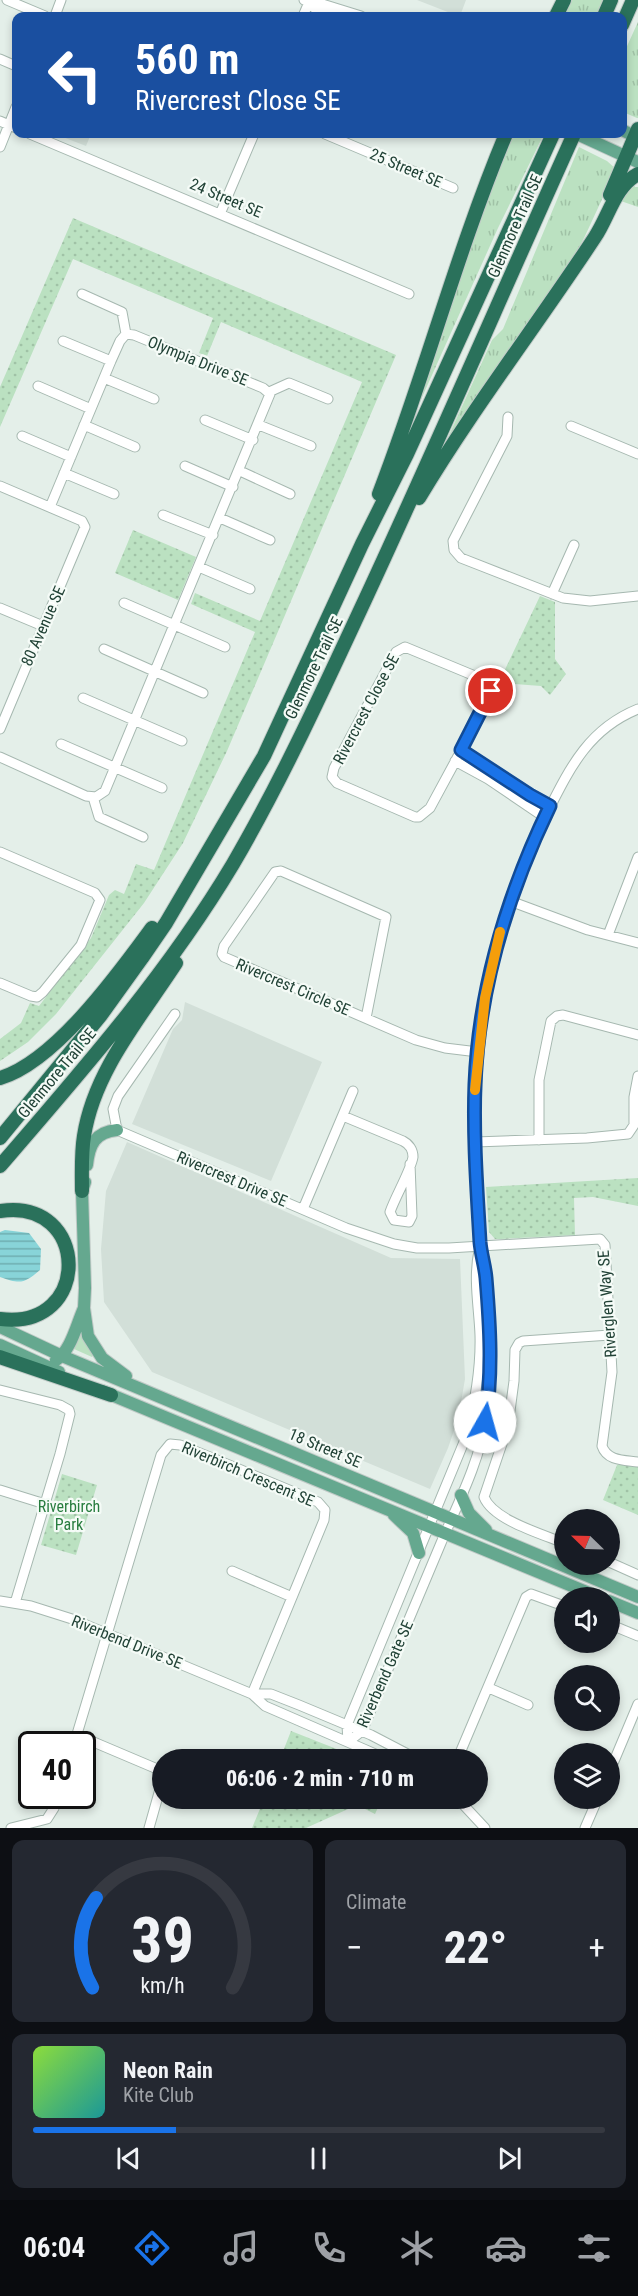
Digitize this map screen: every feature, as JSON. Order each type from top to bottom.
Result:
[{"type":"highway","points":[[579,259],[632,159],[633,133]]},
{"type":"highway","points":[[362,544],[369,518],[403,431],[503,138]]},
{"type":"highway","name":"Glenmore Trail SE","points":[[0,1138],[108,1006],[166,923],[264,756],[362,544],[407,454],[551,138]]},
{"type":"highway","name":"Glenmore Trail SE","points":[[0,1166],[138,1000],[181,943],[232,865],[281,773],[386,554],[574,138]]},
{"type":"highway","points":[[386,554],[450,447],[596,235],[620,190],[628,179],[638,174]]},
{"type":"highway","points":[[0,1078],[30,1063],[52,1045],[86,1010],[135,951],[210,848]]},
{"type":"highway","points":[[82,1191],[84,1137],[100,1083],[130,1033],[205,920],[232,865]]},
{"type":"highway","points":[[0,1211],[27,1211],[54,1226],[68,1250],[69,1263],[63,1292],[48,1309],[27,1318],[0,1319]]},
{"type":"highway","points":[[0,1357],[111,1395]]},
{"type":"main road","points":[[585,138],[632,159]]},
{"type":"main road","points":[[117,1130],[99,1134],[91,1144],[82,1191],[84,1308],[88,1336],[99,1354],[110,1365],[148,1391]]},
{"type":"main road","points":[[28,1358],[52,1360],[62,1356],[84,1308]]},
{"type":"main road","name":"18 Street SE","points":[[0,1327],[62,1356],[638,1597]]},
{"type":"main road","name":"18 Street SE","points":[[0,1346],[111,1395],[575,1587]]},
{"type":"main road","points":[[461,1495],[469,1513],[491,1536]]},
{"type":"main road","points":[[384,1507],[402,1520],[413,1533],[419,1553]]},
{"type":"main road","points":[[620,1606],[638,1613]]},
{"type":"street","points":[[7,0],[36,12]]},
{"type":"street","points":[[333,0],[345,10]]},
{"type":"street","points":[[307,1],[350,12]]},
{"type":"street","points":[[307,1],[321,12]]},
{"type":"street","points":[[0,147],[9,124]]},
{"type":"street","name":"24 Street SE","points":[[40,138],[409,294]]},
{"type":"street","points":[[220,214],[252,138]]},
{"type":"street","name":"25 Street SE","points":[[334,138],[453,188]]},
{"type":"street","name":"Olympia Drive SE","points":[[82,294],[122,312],[126,334]]},
{"type":"street","name":"Olympia Drive SE","points":[[50,507],[120,341],[126,334]]},
{"type":"street","name":"Olympia Drive SE","points":[[126,334],[145,339],[269,392],[290,383],[328,399]]},
{"type":"street","points":[[63,341],[111,362]]},
{"type":"street","points":[[104,378],[154,399]]},
{"type":"street","points":[[38,387],[91,408]]},
{"type":"street","name":"Olympia Drive SE","points":[[93,797],[105,791],[115,768],[253,440],[270,398],[269,392]]},
{"type":"street","points":[[508,417],[507,436],[456,536],[454,550],[461,558],[552,594],[581,601],[638,596]]},
{"type":"street","points":[[205,420],[253,440]]},
{"type":"street","points":[[259,424],[311,446]]},
{"type":"street","points":[[84,425],[135,447]]},
{"type":"street","points":[[571,426],[638,454]]},
{"type":"street","points":[[22,436],[71,457]]},
{"type":"street","points":[[184,466],[233,487]]},
{"type":"street","points":[[240,471],[290,494]]},
{"type":"street","points":[[64,473],[114,494]]},
{"type":"street","points":[[0,486],[50,507]]},
{"type":"street","name":"80 Avenue SE","points":[[0,729],[84,532],[84,524],[50,507]]},
{"type":"street","points":[[163,515],[213,535]]},
{"type":"street","points":[[220,518],[270,540]]},
{"type":"street","points":[[552,594],[574,545]]},
{"type":"street","points":[[199,567],[250,589]]},
{"type":"street","points":[[124,603],[225,647]]},
{"type":"street","points":[[0,608],[44,626]]},
{"type":"street","name":"Rivercrest Close SE","points":[[401,647],[491,684],[490,697],[455,761],[430,808],[419,817],[337,783],[332,777],[334,768],[396,652],[401,647]]},
{"type":"street","points":[[104,649],[203,693]]},
{"type":"street","points":[[83,698],[182,741]]},
{"type":"street","points":[[480,1246],[475,1142],[475,1083],[488,976],[510,901],[544,817],[577,758],[590,741],[614,721],[638,709]]},
{"type":"street","points":[[61,744],[162,788]]},
{"type":"street","points":[[461,750],[550,806]]},
{"type":"street","points":[[0,758],[93,797],[99,817],[143,837]]},
{"type":"street","points":[[455,761],[478,772],[544,817]]},
{"type":"street","points":[[0,852],[95,892],[99,897],[99,904],[81,945],[43,992],[37,997],[31,996],[0,983]]},
{"type":"street","points":[[608,935],[638,856]]},
{"type":"street","name":"Rivercrest Circle SE","points":[[366,1018],[386,917],[281,871],[275,872],[229,938],[222,954],[229,960],[416,1040],[434,1046],[478,1052]]},
{"type":"street","points":[[510,901],[562,921],[638,943]]},
{"type":"street","points":[[117,1130],[113,1109],[118,1096],[175,1014]]},
{"type":"street","points":[[539,1140],[539,1080],[550,1021],[563,1015],[638,1035]]},
{"type":"street","points":[[475,1142],[628,1134],[634,1125],[634,1097],[638,1077]]},
{"type":"street","points":[[303,1209],[352,1091]]},
{"type":"street","points":[[343,1116],[408,1144],[412,1154],[410,1164],[390,1212],[394,1220],[406,1223],[412,1216],[410,1164]]},
{"type":"street","name":"Rivercrest Drive SE","points":[[117,1130],[367,1236],[394,1244],[429,1248],[480,1246]]},
{"type":"street","name":"Riverglen Way SE","points":[[480,1246],[600,1239],[605,1245],[612,1372],[602,1446],[605,1454],[613,1458],[638,1462]]},
{"type":"street","name":"Riverbend Gate SE","points":[[348,1742],[362,1731],[477,1454],[489,1400],[491,1372],[486,1276],[480,1246]]},
{"type":"street","name":"Riverbend Gate SE","points":[[348,1742],[347,1725],[463,1448],[480,1372],[477,1274],[480,1246]]},
{"type":"street","points":[[554,1539],[504,1518],[488,1506],[484,1497],[508,1426],[514,1381],[515,1350],[519,1342],[523,1341],[610,1335]]},
{"type":"street","points":[[0,1390],[60,1405],[69,1410],[65,1436],[15,1603]]},
{"type":"street","name":"Riverbirch Crescent SE","points":[[107,1633],[161,1455],[170,1444],[180,1445],[210,1457],[322,1505],[325,1510],[324,1520],[252,1694]]},
{"type":"street","points":[[0,1490],[45,1504]]},
{"type":"street","points":[[620,1568],[638,1575]]},
{"type":"street","points":[[232,1571],[292,1597]]},
{"type":"street","points":[[463,1749],[526,1597],[531,1594],[554,1602]]},
{"type":"street","name":"Riverbend Drive SE","points":[[0,1601],[47,1610],[107,1633],[252,1694],[265,1706],[364,1749]]},
{"type":"street","points":[[620,1629],[638,1636]]},
{"type":"street","points":[[78,1731],[107,1633]]},
{"type":"street","points":[[489,1688],[528,1705]]},
{"type":"street","name":"Riverbend Drive SE","points":[[252,1694],[271,1694],[362,1731],[397,1749]]},
{"type":"street","points":[[620,1747],[638,1704]]},
{"type":"street","points":[[96,1747],[152,1767]]},
{"type":"street","points":[[11,1828],[47,1819],[53,1809]]},
{"type":"street","points":[[149,1828],[154,1809]]},
{"type":"street","points":[[467,1809],[485,1828]]},
{"type":"street","points":[[585,1828],[593,1809]]},
{"type":"shaded area","points":[[417,0],[466,0],[462,12],[448,12]]},
{"type":"shaded area","points":[[65,138],[89,138],[86,146]]},
{"type":"shaded area","points":[[185,1002],[322,1062],[271,1181],[132,1124],[173,1029],[182,1020]]},
{"type":"shaded area","points":[[127,1142],[391,1258],[460,1259],[465,1379],[458,1419],[430,1489],[152,1372],[104,1302],[101,1249],[106,1191]]},
{"type":"green space","points":[[572,0],[603,0],[598,12],[566,12]]},
{"type":"green space","points":[[638,22],[638,118],[627,114],[627,46]]},
{"type":"green space","points":[[509,138],[542,138],[498,228],[419,404],[416,402],[480,211]]},
{"type":"green space","points":[[579,147],[607,161],[616,169],[562,281],[445,444],[492,340],[503,329]]},
{"type":"green space","points":[[634,184],[638,187],[638,207],[618,200]]},
{"type":"green space","points":[[73,218],[396,355],[227,751],[183,843],[144,903],[56,1014],[28,1042],[0,1061],[0,1039],[21,1023],[30,1003],[39,1006],[91,938],[109,895],[115,890],[124,894],[136,864],[154,870],[255,632],[191,604],[195,593],[260,621],[362,382],[221,322],[207,356],[199,353],[213,318],[73,259],[0,427],[0,387]]},
{"type":"green space","points":[[133,530],[196,557],[178,600],[115,573]]},
{"type":"green space","points":[[540,596],[555,602],[555,659],[566,674],[550,695],[541,686],[503,683],[501,678]]},
{"type":"green space","points":[[638,1178],[638,1206],[593,1197],[574,1198],[575,1235],[495,1239],[489,1232],[486,1187]]},
{"type":"green space","points":[[80,1331],[83,1331],[94,1354],[92,1357],[74,1349]]},
{"type":"green space","points":[[617,1465],[638,1466],[638,1515],[603,1500]]},
{"type":"green space","name":"Riverbirch Park","points":[[62,1474],[97,1485],[76,1555],[41,1545]]},
{"type":"green space","points":[[291,1731],[337,1749],[284,1749]]},
{"type":"green space","points":[[260,1809],[348,1809],[306,1828],[252,1828]]},
{"type":"green space","points":[[365,1809],[377,1809],[375,1814]]},
{"type":"water","points":[[5,1230],[29,1233],[41,1249],[40,1270],[26,1280],[17,1282],[0,1277],[0,1232]]},
{"type":"slow traffic","points":[[475,1090],[488,976],[500,932]]},
{"type":"route","points":[[485,1422],[491,1372],[486,1276],[480,1246],[475,1142],[475,1083],[478,1052],[488,976],[495,948],[520,872],[550,806],[461,750],[490,697],[491,691]]}]
